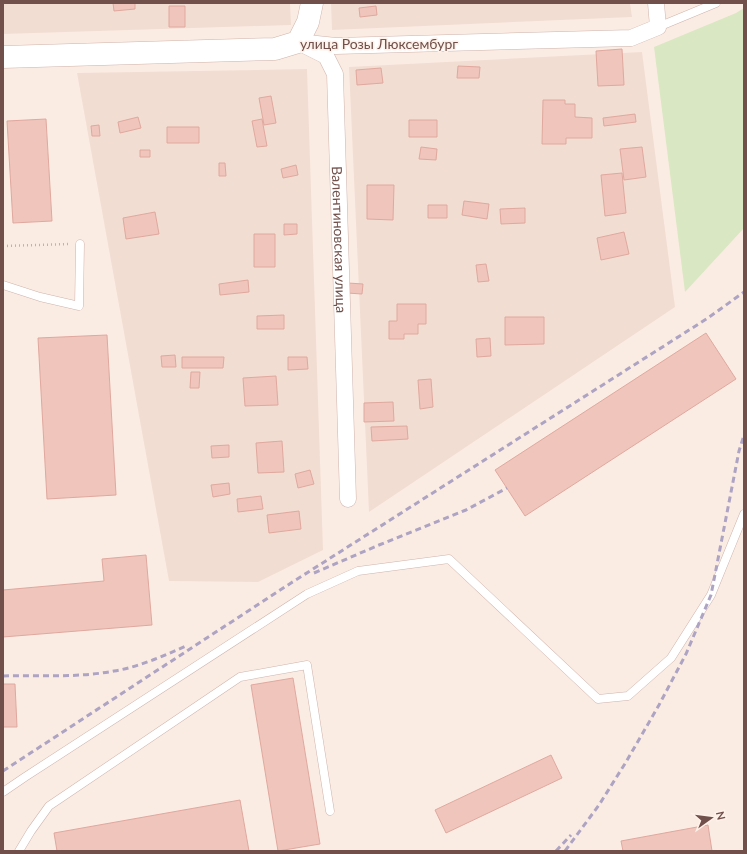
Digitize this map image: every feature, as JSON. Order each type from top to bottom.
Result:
[{"type":"main road","points":[[298,42],[308,22],[312,3]]},
{"type":"main road","name":"улица Розы Люксембург","points":[[3,57],[275,49],[298,42]]},
{"type":"street","points":[[656,3],[658,27]]},
{"type":"street","name":"улица Розы Люксембург","points":[[298,42],[336,46],[631,38],[658,27]]},
{"type":"street","name":"Валентиновская улица","points":[[298,42],[326,56],[335,74],[348,499]]},
{"type":"lane","points":[[658,27],[716,3]]},
{"type":"lane","points":[[3,285],[40,297],[79,306],[80,244]]},
{"type":"lane","points":[[3,792],[307,594],[358,571],[449,559],[598,699],[628,696],[671,658],[711,595],[744,514]]},
{"type":"lane","points":[[19,851],[49,806],[240,677],[307,666],[330,811]]},
{"type":"path","points":[[3,246],[80,244]]},
{"type":"shaded area","points":[[3,3],[290,3],[291,25],[3,34]]},
{"type":"shaded area","points":[[331,3],[630,3],[632,17],[332,30]]},
{"type":"shaded area","points":[[642,52],[675,307],[369,512],[349,67]]},
{"type":"shaded area","points":[[307,69],[323,550],[258,582],[169,581],[77,73]]},
{"type":"green space","points":[[744,8],[744,228],[685,292],[654,47],[736,13]]},
{"type":"building","points":[[113,3],[135,3],[135,9],[114,11]]},
{"type":"building","points":[[169,6],[185,6],[185,27],[169,27]]},
{"type":"building","points":[[376,6],[377,15],[360,17],[359,8]]},
{"type":"building","points":[[622,49],[624,85],[598,86],[596,51]]},
{"type":"building","points":[[458,66],[480,67],[479,78],[457,78]]},
{"type":"building","points":[[381,68],[383,83],[357,85],[356,70]]},
{"type":"building","points":[[271,96],[276,123],[264,125],[259,98]]},
{"type":"building","points":[[543,100],[565,100],[565,104],[575,104],[575,117],[592,118],[592,138],[566,138],[566,144],[542,144]]},
{"type":"building","points":[[635,114],[636,122],[604,126],[603,118]]},
{"type":"building","points":[[138,117],[141,128],[120,133],[118,122]]},
{"type":"building","points":[[46,119],[52,221],[13,223],[7,121]]},
{"type":"building","points":[[262,119],[267,146],[257,147],[252,121]]},
{"type":"building","points":[[409,120],[437,120],[437,137],[409,137]]},
{"type":"building","points":[[99,125],[100,136],[92,136],[91,126]]},
{"type":"building","points":[[167,127],[199,127],[199,143],[167,143]]},
{"type":"building","points":[[421,147],[437,149],[436,160],[419,159]]},
{"type":"building","points":[[642,147],[646,177],[624,180],[620,149]]},
{"type":"building","points":[[140,150],[150,150],[150,157],[140,157]]},
{"type":"building","points":[[219,163],[225,163],[226,176],[219,176]]},
{"type":"building","points":[[296,165],[298,175],[283,178],[281,169]]},
{"type":"building","points":[[622,173],[626,213],[605,216],[601,175]]},
{"type":"building","points":[[367,185],[394,185],[393,220],[367,219]]},
{"type":"building","points":[[464,201],[489,204],[487,219],[462,215]]},
{"type":"building","points":[[428,205],[447,205],[447,218],[428,218]]},
{"type":"building","points":[[525,208],[525,223],[501,224],[500,209]]},
{"type":"building","points":[[155,212],[159,234],[126,239],[123,218]]},
{"type":"building","points":[[284,224],[297,224],[297,234],[284,235]]},
{"type":"building","points":[[624,232],[629,254],[601,260],[597,238]]},
{"type":"building","points":[[254,234],[275,234],[275,267],[254,267]]},
{"type":"building","points":[[486,264],[489,281],[478,282],[476,265]]},
{"type":"building","points":[[248,280],[249,292],[220,295],[219,284]]},
{"type":"building","points":[[348,283],[363,284],[362,294],[347,293]]},
{"type":"building","points":[[397,304],[426,304],[426,324],[418,324],[418,334],[404,334],[404,339],[389,339],[389,321],[397,321]]},
{"type":"building","points":[[284,315],[284,329],[257,329],[257,316]]},
{"type":"building","points":[[505,317],[544,317],[544,344],[505,345]]},
{"type":"building","points":[[706,333],[736,379],[525,516],[495,470]]},
{"type":"building","points":[[107,335],[116,495],[47,499],[38,338]]},
{"type":"building","points":[[490,338],[491,356],[477,357],[476,339]]},
{"type":"building","points":[[175,355],[176,367],[162,367],[161,356]]},
{"type":"building","points":[[182,357],[224,357],[223,368],[182,368]]},
{"type":"building","points":[[288,357],[307,357],[308,369],[288,370]]},
{"type":"building","points":[[191,372],[200,372],[199,388],[190,388]]},
{"type":"building","points":[[276,376],[278,405],[245,406],[243,378]]},
{"type":"building","points":[[431,379],[433,407],[420,409],[418,380]]},
{"type":"building","points":[[393,402],[394,421],[364,422],[364,403]]},
{"type":"building","points":[[407,426],[408,439],[372,441],[371,427]]},
{"type":"building","points":[[282,441],[284,472],[258,473],[256,443]]},
{"type":"building","points":[[229,445],[229,457],[212,458],[211,446]]},
{"type":"building","points":[[310,470],[314,484],[298,488],[295,474]]},
{"type":"building","points":[[229,483],[230,494],[213,497],[211,485]]},
{"type":"building","points":[[261,496],[263,509],[238,512],[237,499]]},
{"type":"building","points":[[299,511],[301,529],[269,533],[267,515]]},
{"type":"building","points":[[146,555],[152,625],[3,637],[3,590],[104,581],[102,559]]},
{"type":"building","points":[[293,678],[320,844],[278,851],[251,685]]},
{"type":"building","points":[[3,684],[15,684],[17,727],[3,727]]},
{"type":"building","points":[[551,755],[562,778],[446,833],[435,810]]},
{"type":"building","points":[[240,800],[249,851],[57,851],[54,833]]},
{"type":"building","points":[[708,825],[712,851],[623,851],[621,841]]},
{"type":"railway","points":[[3,771],[291,583],[708,318],[744,292]]},
{"type":"railway","points":[[565,851],[599,805],[626,762],[686,654],[711,595],[739,451],[744,435]]},
{"type":"railway","points":[[314,573],[466,510],[507,488]]},
{"type":"railway","points":[[3,676],[87,675],[114,671],[142,664],[186,646]]},
{"type":"railway","points":[[556,851],[571,835]]}]
